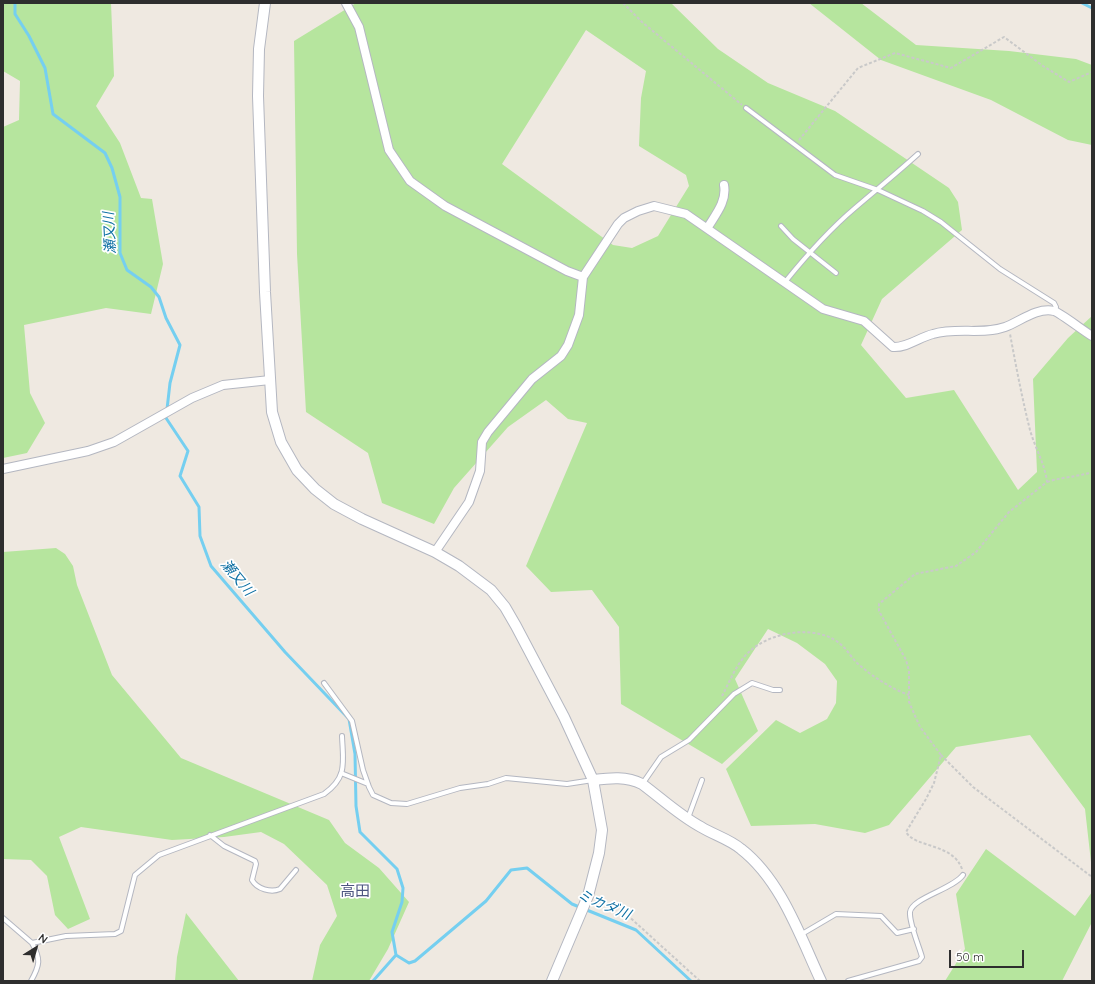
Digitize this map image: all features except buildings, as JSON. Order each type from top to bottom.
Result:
[{"type":"street","points":[[265,3],[259,49],[258,96],[272,412],[281,442],[297,470],[306,480],[334,504],[362,519],[435,552],[482,582],[505,607],[546,682],[593,780],[602,830],[600,854],[588,896],[552,981]]},
{"type":"street","points":[[346,3],[359,27],[389,150],[410,181],[444,206],[567,271],[583,277]]},
{"type":"street","points":[[708,227],[724,200],[726,192],[724,185]]},
{"type":"street","points":[[435,552],[469,502],[480,471],[482,442],[488,432],[532,379],[561,356],[568,345],[579,315],[583,277],[618,224],[624,218],[638,210],[654,206],[677,210],[686,214],[708,227],[823,308],[864,321],[893,347],[899,347],[931,334],[946,330],[985,330],[1008,325],[1040,312],[1054,311],[1092,336]]},
{"type":"street","points":[[3,469],[88,451],[114,442],[192,398],[224,385],[270,380]]},
{"type":"street","points":[[593,780],[616,778],[634,780],[642,784],[700,827],[729,840],[747,854],[766,873],[774,886],[800,935],[821,981]]},
{"type":"lane","points":[[746,108],[835,175],[878,190],[923,211],[941,222],[1000,269],[1054,303],[1056,307],[1054,311]]},
{"type":"lane","points":[[785,282],[809,253],[854,208],[878,190],[918,154]]},
{"type":"lane","points":[[781,226],[809,253],[836,273]]},
{"type":"lane","points":[[324,683],[352,721],[363,770],[373,795],[391,803],[407,804],[460,788],[488,784],[506,778],[566,784],[593,780]]},
{"type":"lane","points":[[642,784],[661,757],[689,740],[715,712],[741,688],[752,683],[773,690],[780,690]]},
{"type":"lane","points":[[32,943],[66,936],[115,934],[121,932],[135,875],[159,855],[324,794],[335,786],[341,773],[343,766],[342,736]]},
{"type":"lane","points":[[341,773],[368,784]]},
{"type":"lane","points":[[688,818],[702,780]]},
{"type":"lane","points":[[210,835],[224,846],[254,861],[256,864],[252,880],[254,884],[261,888],[270,891],[280,889],[296,870]]},
{"type":"lane","points":[[848,981],[919,961],[922,957],[910,912],[914,906],[932,893],[958,882],[962,875]]},
{"type":"lane","points":[[800,935],[836,914],[881,916],[898,933],[914,929]]},
{"type":"lane","points":[[3,918],[32,943],[38,953],[38,969],[31,981]]},
{"type":"path","points":[[623,3],[642,22],[746,108]]},
{"type":"path","points":[[795,144],[858,68],[895,52],[951,68],[1004,37],[1042,66],[1069,82],[1092,72]]},
{"type":"path","points":[[1008,325],[1024,407],[1031,432],[1044,467],[1047,482]]},
{"type":"path","points":[[1092,472],[1074,478],[1062,478],[1047,482],[1009,512],[976,552],[956,566],[915,574],[879,604],[879,611],[906,660],[909,671],[909,702],[920,727],[941,755],[972,786],[1092,877]]},
{"type":"path","points":[[722,697],[740,664],[750,651],[780,636],[800,632],[826,635],[839,643],[858,663],[878,680],[894,690],[909,695]]},
{"type":"path","points":[[941,755],[934,782],[926,799],[906,832],[913,840],[934,846],[954,858],[961,865],[962,875]]},
{"type":"path","points":[[588,896],[625,913],[700,981]]},
{"type":"green space","points":[[3,3],[111,3],[114,76],[96,106],[120,143],[141,198],[152,199],[163,264],[151,314],[106,308],[24,325],[30,393],[45,423],[27,453],[3,458],[3,127],[19,120],[20,81],[3,71]]},
{"type":"green space","points":[[356,3],[671,3],[718,49],[768,83],[835,111],[949,188],[958,202],[962,230],[882,299],[861,345],[906,398],[954,390],[1018,490],[1037,472],[1033,379],[1068,338],[1092,316],[1092,871],[1085,809],[1030,735],[956,747],[889,825],[865,833],[815,824],[751,826],[726,769],[776,720],[800,733],[827,719],[836,703],[837,681],[825,664],[797,643],[768,629],[735,679],[758,731],[722,764],[621,704],[619,627],[592,590],[551,592],[526,566],[587,423],[568,419],[546,400],[508,427],[454,488],[434,524],[382,503],[368,453],[306,412],[297,254],[294,41]],"holes":[[[586,30],[646,71],[641,98],[639,146],[686,175],[689,186],[658,236],[632,248],[613,245],[502,164]]]},
{"type":"green space","points":[[809,3],[861,3],[916,45],[1009,51],[1076,59],[1092,65],[1092,145],[1068,140],[991,100],[881,60]]},
{"type":"green space","points":[[56,548],[65,554],[73,566],[77,585],[112,675],[181,758],[329,820],[345,843],[379,868],[409,902],[388,949],[369,981],[312,981],[320,945],[337,916],[327,885],[284,844],[261,832],[224,837],[172,840],[81,827],[59,837],[90,919],[68,929],[55,915],[47,876],[31,860],[3,859],[3,552]]},
{"type":"green space","points":[[986,849],[1075,916],[1092,892],[1092,922],[1062,981],[945,981],[965,949],[956,894]]},
{"type":"green space","points":[[186,913],[239,981],[175,981],[177,957]]},
{"type":"waterway","name":"瀬又川","points":[[15,3],[15,14],[29,36],[45,68],[53,114],[105,153],[112,168],[120,197],[120,253],[127,270],[151,287],[159,297],[166,318],[180,345],[170,383],[166,418],[188,451],[180,476],[199,507],[200,536],[211,566],[285,652],[349,719],[355,754],[356,806],[360,832],[397,869],[403,888],[402,902],[392,932],[396,955]]},
{"type":"waterway","points":[[1082,3],[1092,8]]},
{"type":"waterway","name":"ミカダ川","points":[[396,955],[409,963],[415,961],[486,901],[511,870],[527,868],[572,904],[636,930],[691,981]]},
{"type":"waterway","name":"瀬又川","points":[[373,981],[396,955]]},
{"type":"district","name":"高田","points":[[355,891]]}]
